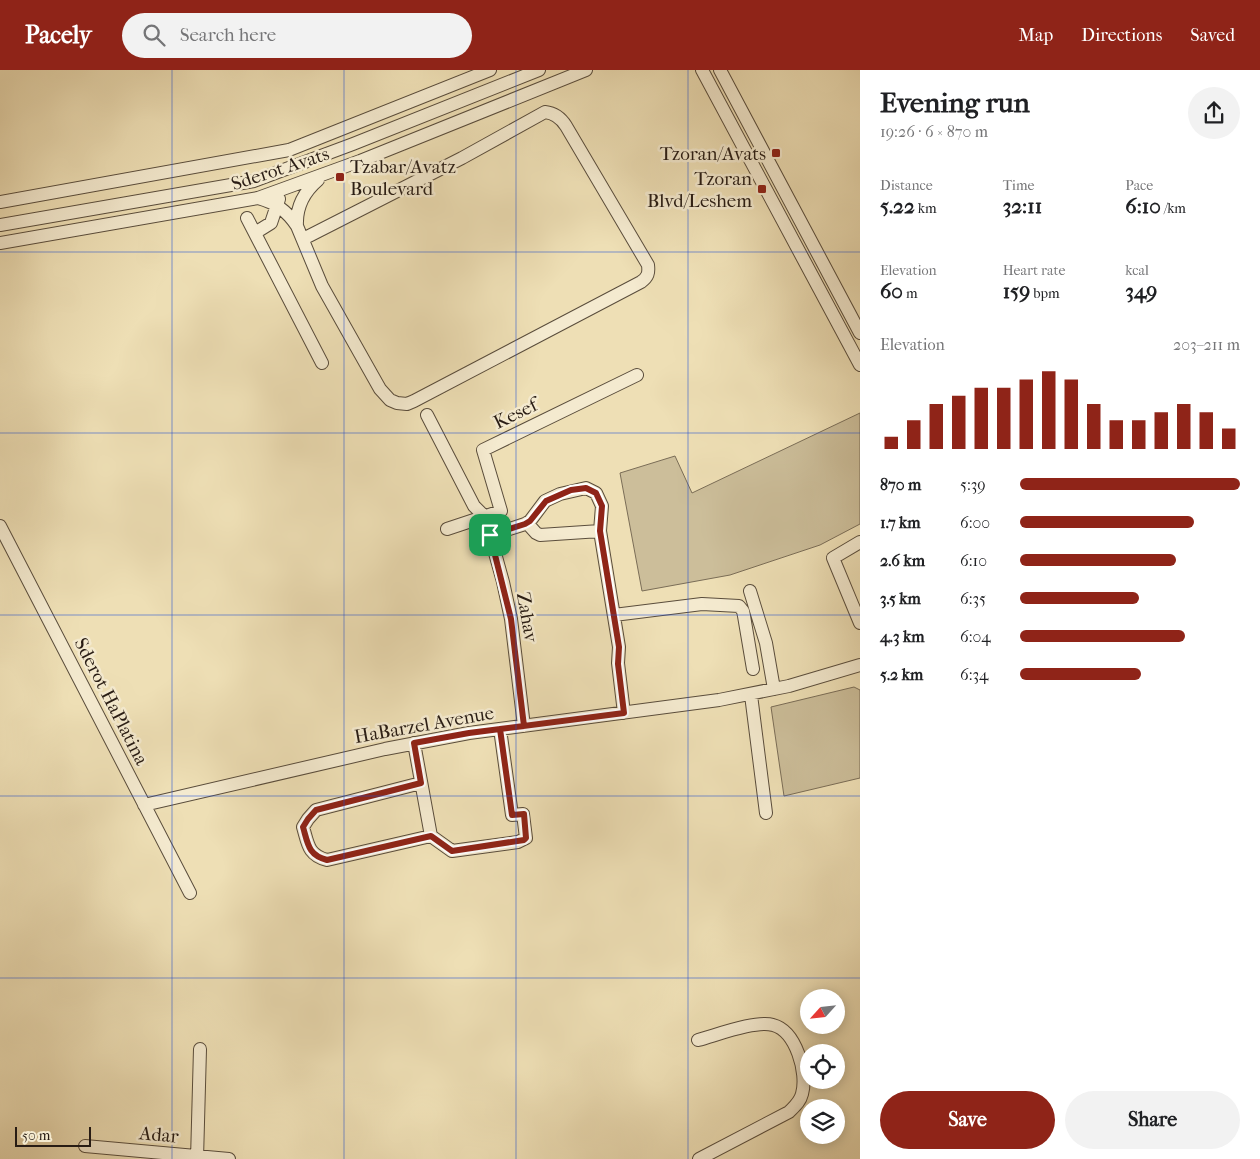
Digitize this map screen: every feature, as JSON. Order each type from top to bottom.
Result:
[{"type":"street","points":[[0,202],[289,150],[490,70]]},
{"type":"street","name":"Sderot Avats","points":[[0,226],[254,181],[539,70]]},
{"type":"street","name":"Sderot Avats","points":[[0,243],[269,205],[290,187],[586,70]]},
{"type":"street","points":[[702,70],[857,351],[860,365]]},
{"type":"street","points":[[720,70],[860,333]]},
{"type":"street","points":[[269,205],[288,214],[297,226],[322,286],[373,379],[390,400],[402,404],[414,401],[641,282],[647,278],[649,272],[648,265],[563,121],[552,113],[545,112],[462,158],[303,238]]},
{"type":"street","points":[[297,226],[298,213],[304,195],[323,175]]},
{"type":"street","points":[[269,205],[290,187]]},
{"type":"street","points":[[255,233],[269,225],[269,205]]},
{"type":"street","points":[[247,218],[322,363]]},
{"type":"street","name":"Kesef","points":[[485,517],[502,511],[483,450],[637,375]]},
{"type":"street","points":[[427,415],[474,506],[485,517],[447,528]]},
{"type":"street","points":[[490,535],[527,523],[546,501],[566,492],[586,488],[596,493],[601,500],[602,506],[600,531],[619,647],[618,664],[624,713]]},
{"type":"street","name":"Zahav","points":[[485,517],[511,619],[524,726]]},
{"type":"street","points":[[527,523],[536,533],[540,534],[600,531]]},
{"type":"street","name":"Sderot HaPlatina","points":[[0,526],[190,893]]},
{"type":"street","points":[[860,542],[833,558],[860,623]]},
{"type":"street","points":[[750,591],[766,644],[774,689]]},
{"type":"street","points":[[614,615],[702,604],[739,606],[743,611],[753,669]]},
{"type":"street","name":"HaBarzel Avenue","points":[[144,806],[285,771],[414,743],[500,729],[719,700],[774,689],[860,665]]},
{"type":"street","points":[[751,694],[766,813]]},
{"type":"street","points":[[414,743],[431,836],[452,851],[518,842],[526,838],[524,814],[512,815],[500,729]]},
{"type":"street","points":[[421,783],[316,810],[303,827],[309,848],[318,858],[327,860],[431,836]]},
{"type":"street","points":[[698,1040],[762,1023],[774,1025],[784,1030],[796,1046],[802,1070],[803,1092],[798,1104],[789,1112],[699,1159]]},
{"type":"street","points":[[197,1158],[200,1049]]},
{"type":"street","name":"Adar","points":[[85,1146],[197,1158],[229,1159]]},
{"type":"shaded area","points":[[860,413],[860,524],[820,545],[730,575],[642,591],[620,473],[675,456],[692,493]]},
{"type":"shaded area","points":[[854,687],[860,690],[860,778],[784,796],[771,707]]},
{"type":"place","name":"Tzoran/Avats","points":[[776,153]]},
{"type":"place","name":"Tzabar/Avatz Boulevard","points":[[340,177]]},
{"type":"place","name":"Tzoran Blvd/Leshem","points":[[762,189]]},
{"type":"route","points":[[490,535],[511,619],[516,658],[524,726],[469,733],[414,743],[421,783],[316,810],[308,819],[303,827],[309,848],[318,858],[327,860],[431,836],[452,851],[524,840],[526,838],[524,814],[512,815],[500,729],[624,713],[618,664],[619,647],[600,531],[602,506],[601,500],[596,493],[586,488],[560,494],[542,504],[530,521],[525,524],[490,535]]}]
